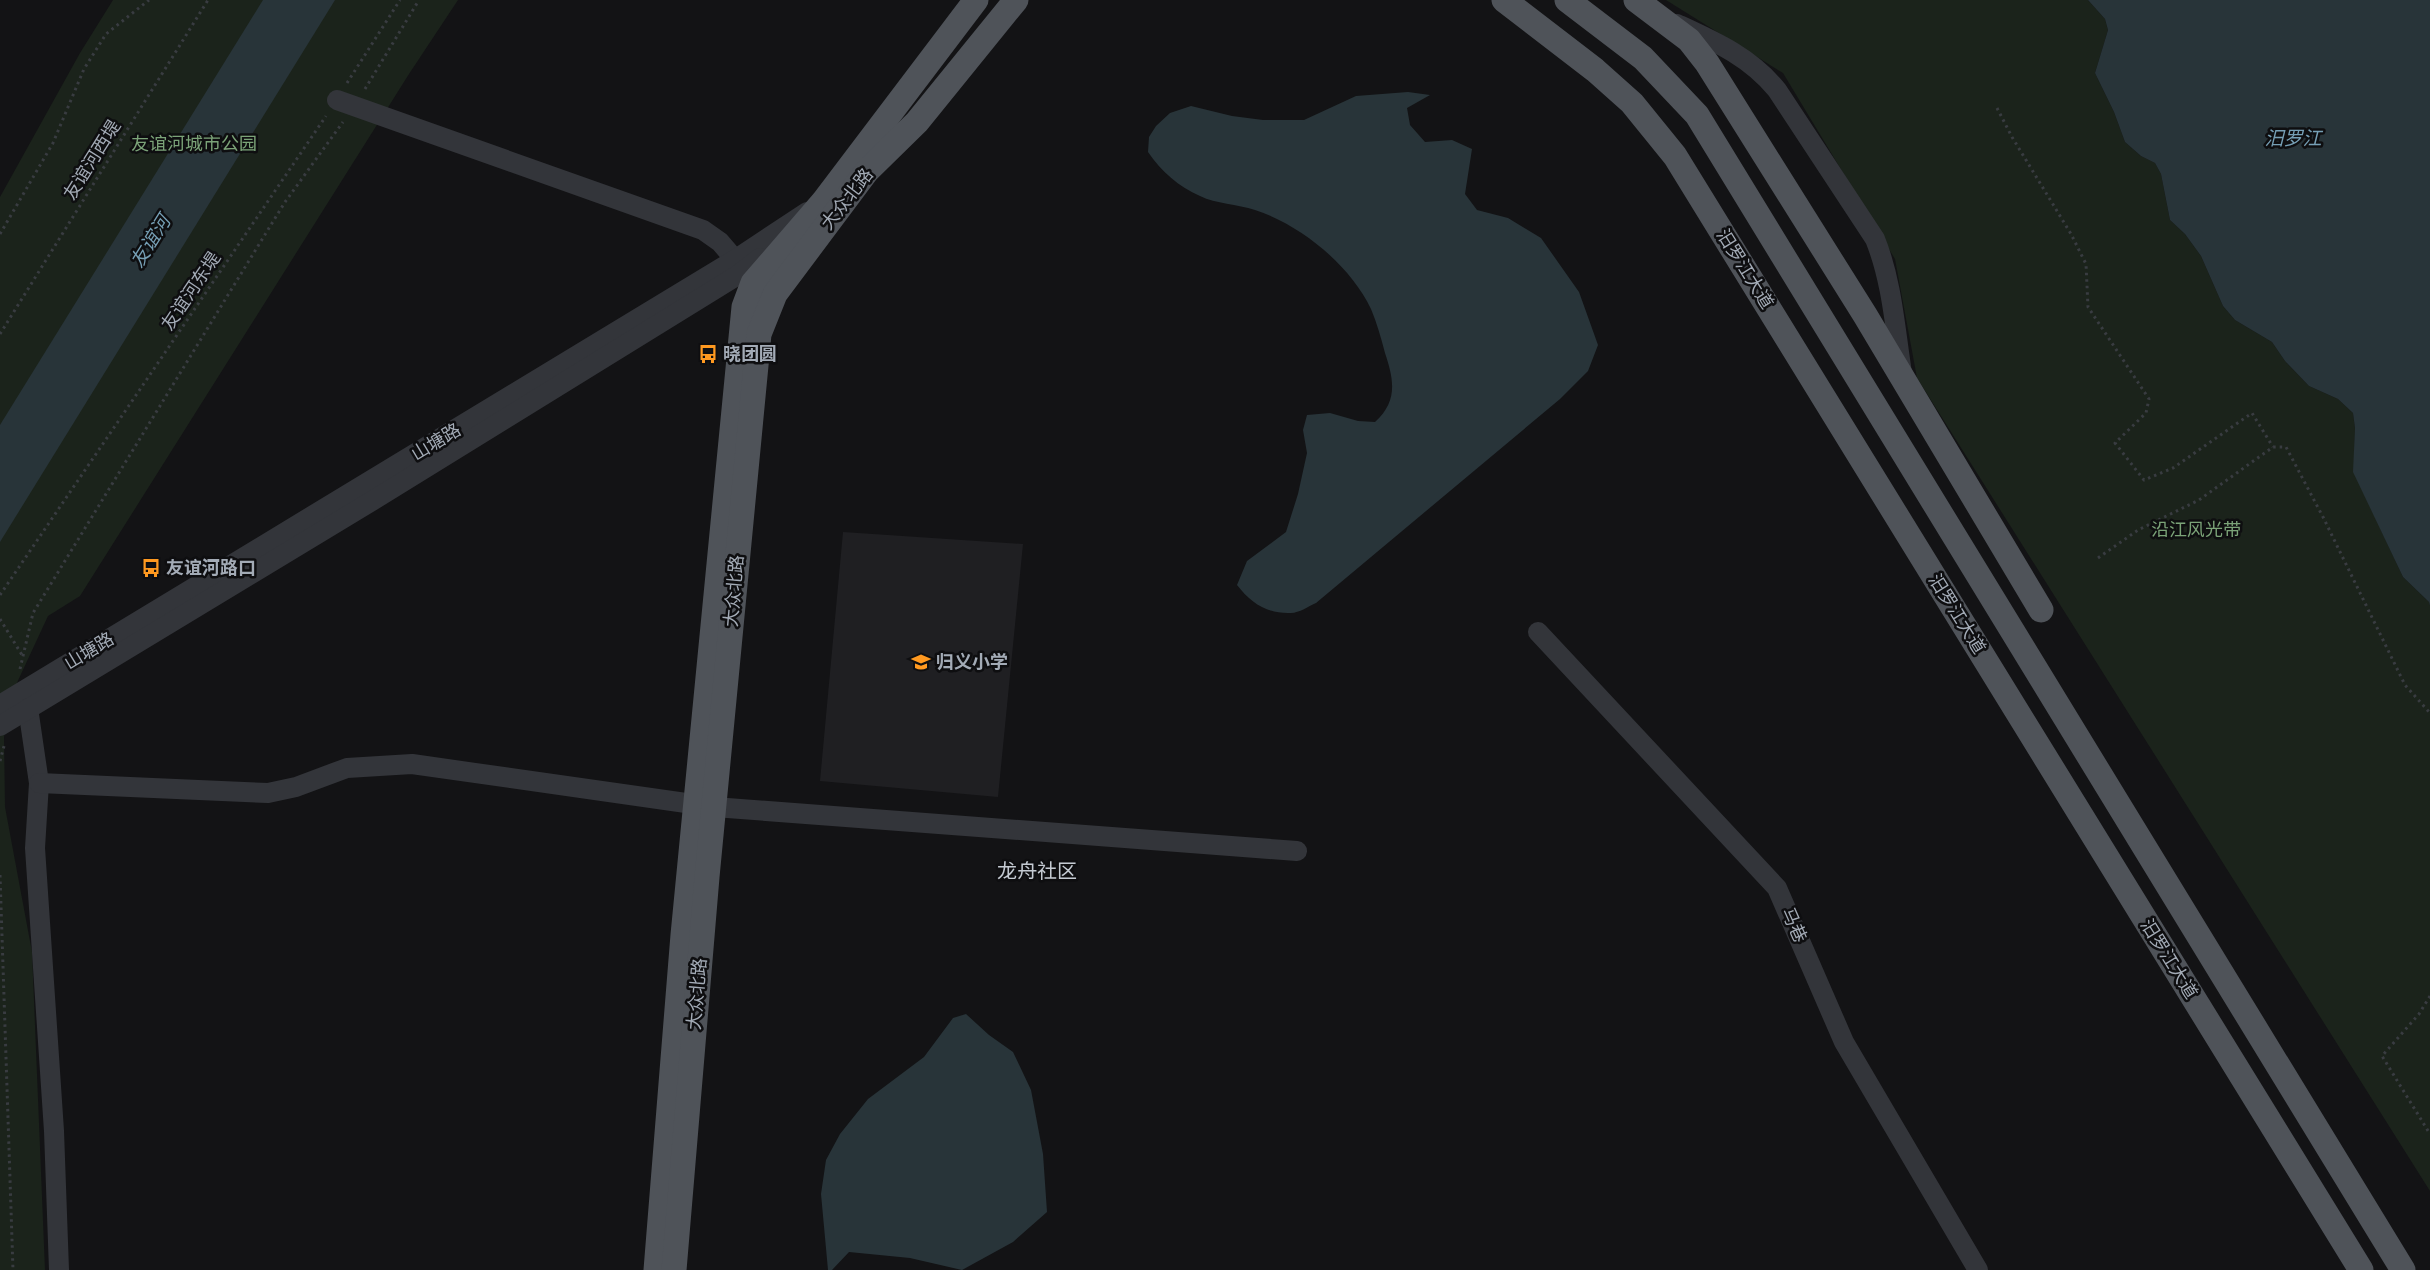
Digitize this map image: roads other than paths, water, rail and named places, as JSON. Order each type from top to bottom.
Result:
[{"type":"main road","name":"大众北路","points":[[656,1270],[704,806],[759,334],[775,294],[832,204],[976,0]]},
{"type":"main road","name":"大众北路","points":[[674,1270],[704,806],[740,332],[744,307],[744,271],[832,204],[917,122],[1016,0]]},
{"type":"main road","name":"汨罗江大道","points":[[1504,0],[1595,70],[1632,103],[1675,156],[2361,1270]]},
{"type":"main road","name":"汨罗江大道","points":[[1567,0],[1643,58],[1698,115],[2403,1270]]},
{"type":"main road","points":[[1636,0],[1689,40],[1707,63],[1865,315],[1903,382],[2041,610]]},
{"type":"street","points":[[1661,17],[1720,43],[1744,58],[1765,75],[1778,90],[1875,239],[1883,258],[1891,298],[1903,382]]},
{"type":"street","points":[[346,103],[703,230],[720,242],[744,271],[758,300],[759,334]]},
{"type":"street","name":"山塘路","points":[[11,710],[363,487],[744,271],[832,204]]},
{"type":"street","name":"马巷","points":[[1538,632],[1777,888],[1844,1042],[1978,1270]]},
{"type":"street","points":[[11,710],[39,783],[35,848],[54,1131],[59,1270]]},
{"type":"street","points":[[39,783],[268,793],[296,787],[347,768],[412,764],[704,806],[1297,851]]},
{"type":"water","name":"友谊河","points":[[263,0],[335,0],[0,542],[0,425]]},
{"type":"water","name":"汨罗江","points":[[2088,0],[2430,0],[2430,606],[2429,602],[2403,577],[2353,472],[2355,428],[2353,413],[2338,399],[2309,386],[2285,361],[2272,342],[2235,320],[2223,306],[2201,256],[2185,234],[2170,220],[2161,174],[2155,163],[2141,156],[2125,142],[2114,112],[2095,73],[2108,30],[2105,19]]},
{"type":"water","points":[[1408,92],[1430,95],[1407,108],[1410,125],[1425,142],[1452,140],[1472,149],[1465,194],[1477,210],[1508,218],[1541,238],[1579,292],[1598,345],[1588,371],[1560,399],[1316,603],[1294,613],[1274,612],[1254,602],[1237,585],[1247,561],[1286,532],[1298,494],[1307,453],[1303,430],[1307,415],[1330,413],[1358,421],[1375,422],[1388,406],[1391,398],[1392,381],[1388,363],[1371,309],[1362,293],[1337,262],[1306,236],[1272,217],[1248,208],[1206,199],[1185,188],[1165,172],[1148,152],[1149,137],[1156,126],[1170,113],[1191,106],[1232,116],[1263,120],[1304,120],[1356,96]]},
{"type":"water","points":[[966,1014],[989,1035],[1013,1052],[1031,1090],[1043,1154],[1047,1212],[1013,1242],[962,1270],[910,1258],[849,1252],[832,1270],[828,1270],[821,1194],[826,1160],[840,1134],[868,1099],[924,1057],[953,1018]]},
{"type":"place","name":"晓团圆","points":[[708,354]]},
{"type":"place","name":"友谊河路口","points":[[151,568]]},
{"type":"place","name":"归义小学","points":[[921,662]]},
{"type":"district","name":"龙舟社区","points":[[1037,871]]},
{"type":"park label","name":"友谊河城市公园","points":[[194,144]]},
{"type":"park label","name":"沿江风光带","points":[[2196,530]]}]
